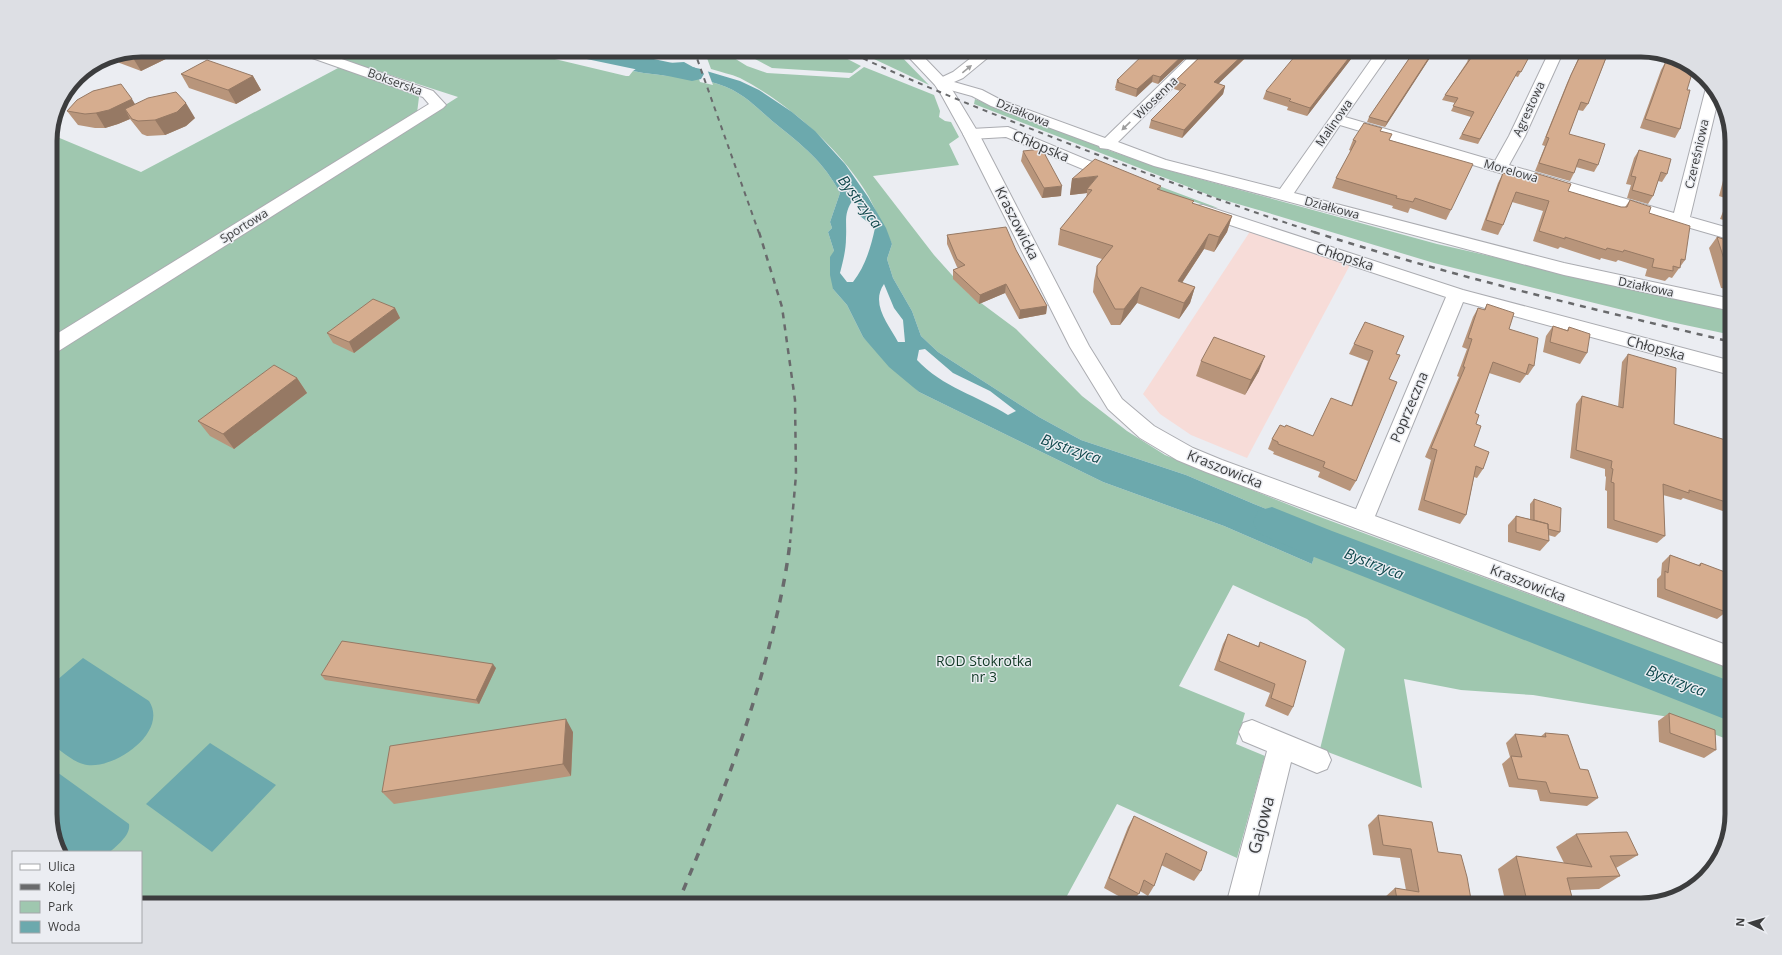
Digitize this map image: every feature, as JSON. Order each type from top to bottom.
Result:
[{"type":"street","name":"Bokserska","points":[[323,57],[428,94],[438,105]]},
{"type":"street","name":"Kraszowicka","points":[[916,57],[941,83],[971,134],[1080,346],[1115,404],[1136,424],[1185,454],[1214,466],[1566,598],[1725,655]]},
{"type":"street","points":[[941,83],[958,76],[981,57]]},
{"type":"street","name":"Wiosenna","points":[[1106,145],[1197,57]]},
{"type":"street","name":"Malinowa","points":[[1284,196],[1380,57]]},
{"type":"street","name":"Agrestowa","points":[[1499,168],[1517,136],[1554,57]]},
{"type":"street","name":"Działkowa","points":[[941,83],[977,93],[1009,108],[1106,145],[1160,163],[1564,269],[1725,304]]},
{"type":"street","name":"Czereśniowa","points":[[1681,220],[1711,95]]},
{"type":"street","name":"Sportowa","points":[[57,343],[438,105]]},
{"type":"street","name":"Morelowa","points":[[1336,119],[1499,168],[1725,233]]},
{"type":"street","name":"Chłopska","points":[[971,134],[1008,132],[1128,182]]},
{"type":"street","name":"Chłopska","points":[[1187,204],[1457,294],[1725,366]]},
{"type":"street","name":"Poprzeczna","points":[[1362,521],[1457,294]]},
{"type":"street","points":[[1252,732],[1317,760]]},
{"type":"street","name":"Gajowa","points":[[1243,898],[1282,745]]},
{"type":"shaded area","points":[[1251,230],[1350,265],[1247,458],[1191,435],[1160,414],[1143,394]]},
{"type":"green space","name":"ROD Stokrotka nr 3","points":[[335,57],[546,57],[626,76],[629,76],[633,71],[708,81],[735,92],[749,101],[812,155],[834,182],[840,193],[830,222],[832,228],[828,232],[834,251],[833,289],[847,305],[863,337],[919,392],[1103,482],[1224,526],[1312,564],[1320,531],[1186,475],[1081,440],[1039,417],[938,352],[921,336],[912,311],[893,278],[887,259],[892,244],[869,197],[858,179],[829,145],[795,114],[758,88],[740,78],[711,69],[707,57],[732,57],[747,66],[767,73],[849,78],[864,67],[934,95],[940,111],[939,117],[945,121],[951,122],[959,137],[949,144],[959,165],[873,176],[934,255],[969,294],[1016,329],[1082,396],[1127,431],[1165,455],[1312,514],[1725,666],[1725,738],[1669,717],[1533,695],[1461,690],[1404,679],[1422,788],[1320,749],[1345,649],[1307,619],[1233,585],[1179,686],[1245,713],[1236,744],[1265,756],[1237,858],[1117,804],[1066,898],[142,898],[142,851],[66,851],[61,841],[57,819],[57,351],[458,97]]},
{"type":"green space","points":[[751,57],[844,57],[861,66],[852,73],[772,68]]},
{"type":"green space","points":[[870,57],[902,57],[929,85]]},
{"type":"green space","points":[[340,67],[419,97],[417,113],[57,335],[57,137],[141,172]]},
{"type":"green space","points":[[975,99],[1108,150],[1160,168],[1437,244],[1725,309],[1725,334],[1671,322],[1434,263],[1217,198],[974,104]]},
{"type":"green space","points":[[1151,183],[1218,208],[1210,207],[1153,188]]},
{"type":"water","points":[[650,59],[669,63],[684,62],[693,67],[740,81],[759,90],[792,112],[815,131],[845,164],[868,197],[886,228],[892,244],[887,259],[893,278],[912,311],[921,336],[938,352],[1039,417],[1081,440],[1186,475],[1321,531],[1312,564],[1224,526],[1103,482],[919,392],[889,367],[863,337],[847,305],[833,289],[830,275],[830,257],[834,251],[828,232],[832,228],[830,222],[840,193],[820,163],[795,139],[749,101],[727,88],[708,81],[697,79],[633,71]],"holes":[[[854,198],[859,206],[860,216],[875,228],[861,270],[853,282],[847,282],[840,273],[845,247],[846,217],[848,208]],[[884,284],[894,308],[903,320],[905,342],[898,342],[882,314],[879,299],[880,292]],[[925,349],[953,373],[990,391],[1016,411],[1008,415],[949,384],[917,360],[919,350]]]},
{"type":"water","points":[[83,658],[149,701],[153,713],[152,725],[146,736],[124,755],[99,765],[82,764],[67,756],[57,748],[57,680]]},
{"type":"water","points":[[210,743],[276,785],[212,852],[146,804]]},
{"type":"water","points":[[57,772],[129,824],[128,832],[120,843],[111,851],[66,851],[61,841],[57,819]]},
{"type":"pier","points":[[694,65],[707,69],[713,85],[700,82]]},
{"type":"building","points":[[1141,57],[1181,57],[1160,77],[1153,75],[1137,89],[1117,82],[1119,81],[1117,80]]},
{"type":"building","points":[[1200,57],[1241,57],[1214,82],[1225,86],[1184,130],[1151,120],[1186,85],[1175,81]]},
{"type":"building","points":[[1294,57],[1350,57],[1310,108],[1289,101],[1291,99],[1266,91]]},
{"type":"building","points":[[1410,57],[1429,57],[1387,122],[1369,117]]},
{"type":"building","points":[[1469,57],[1529,57],[1521,72],[1518,71],[1480,139],[1462,134],[1474,112],[1453,106],[1458,98],[1445,95],[1471,58]]},
{"type":"building","points":[[1580,57],[1606,57],[1588,104],[1581,102],[1569,134],[1605,144],[1598,165],[1579,159],[1574,173],[1539,163],[1549,138],[1546,137]]},
{"type":"building","points":[[207,60],[253,76],[228,90],[181,74]]},
{"type":"building","points":[[1666,61],[1692,74],[1687,90],[1690,90],[1680,129],[1645,119]]},
{"type":"building","points":[[121,84],[132,99],[109,110],[96,113],[85,114],[67,111],[77,100],[93,91]]},
{"type":"building","points":[[176,92],[186,103],[177,112],[155,120],[138,121],[132,119],[125,109],[148,98]]},
{"type":"building","points":[[1364,123],[1382,128],[1380,131],[1392,134],[1389,140],[1473,164],[1451,210],[1415,198],[1413,202],[1396,198],[1397,196],[1336,178],[1356,141],[1353,140]]},
{"type":"building","points":[[1042,149],[1062,186],[1044,188],[1023,151]]},
{"type":"building","points":[[1639,150],[1671,159],[1667,174],[1661,172],[1653,196],[1632,190],[1636,177],[1631,176]]},
{"type":"building","points":[[1095,159],[1161,186],[1157,189],[1194,201],[1192,203],[1232,216],[1219,237],[1209,234],[1178,281],[1195,287],[1184,303],[1141,287],[1124,309],[1115,309],[1097,276],[1097,266],[1113,246],[1060,229],[1092,190],[1087,189],[1098,176],[1072,179]]},
{"type":"building","points":[[1503,173],[1533,180],[1535,173],[1571,184],[1568,191],[1621,207],[1627,207],[1630,200],[1651,207],[1649,213],[1690,226],[1685,260],[1681,259],[1680,268],[1673,266],[1673,271],[1652,267],[1654,259],[1624,250],[1623,252],[1607,248],[1606,250],[1565,237],[1565,239],[1539,231],[1549,201],[1516,192],[1503,225],[1486,220]]},
{"type":"building","points":[[1006,227],[1016,250],[1047,306],[1020,310],[1006,284],[980,295],[953,270],[965,265],[957,259],[947,235]]},
{"type":"building","points":[[1717,237],[1725,240],[1725,262]]},
{"type":"building","points":[[373,299],[395,308],[349,342],[327,333]]},
{"type":"building","points":[[1487,304],[1514,313],[1509,329],[1538,338],[1534,366],[1529,364],[1526,374],[1493,362],[1475,413],[1479,415],[1476,424],[1481,426],[1474,446],[1489,452],[1483,469],[1476,466],[1466,515],[1424,500],[1437,450],[1431,448],[1465,367],[1463,367],[1472,339],[1468,338],[1478,308],[1485,310]]},
{"type":"building","points":[[1365,322],[1404,336],[1396,354],[1400,355],[1389,379],[1397,382],[1356,481],[1323,467],[1325,462],[1278,444],[1278,442],[1272,439],[1280,425],[1285,427],[1286,425],[1313,436],[1331,398],[1352,406],[1373,351],[1354,344]]},
{"type":"building","points":[[1553,326],[1568,331],[1569,327],[1590,334],[1587,353],[1550,342]]},
{"type":"building","points":[[1214,337],[1265,356],[1251,380],[1201,361]]},
{"type":"building","points":[[1628,354],[1676,368],[1674,424],[1725,440],[1725,502],[1689,490],[1689,493],[1663,484],[1665,536],[1614,520],[1614,483],[1611,482],[1613,469],[1611,468],[1612,461],[1576,450],[1582,396],[1623,408]]},
{"type":"building","points":[[274,365],[297,378],[223,434],[198,421]]},
{"type":"building","points":[[1534,499],[1561,508],[1560,532],[1548,529],[1548,524],[1534,520]]},
{"type":"building","points":[[1516,516],[1548,524],[1549,541],[1516,532]]},
{"type":"building","points":[[1670,555],[1700,566],[1701,563],[1725,572],[1725,612],[1665,589],[1665,571],[1668,573]]},
{"type":"building","points":[[1228,634],[1259,647],[1260,642],[1306,661],[1293,707],[1271,698],[1275,684],[1219,661]]},
{"type":"building","points":[[342,641],[493,664],[476,700],[321,675]]},
{"type":"building","points":[[1669,713],[1715,730],[1716,750],[1670,733]]},
{"type":"building","points":[[566,719],[563,764],[382,792],[390,746]]},
{"type":"building","points":[[1545,733],[1568,735],[1580,769],[1588,770],[1598,798],[1550,793],[1546,782],[1518,779],[1511,756],[1522,757],[1515,734],[1546,737]]},
{"type":"building","points":[[1378,815],[1432,822],[1438,852],[1461,855],[1471,898],[1397,898],[1395,888],[1419,892],[1411,849],[1383,845]]},
{"type":"building","points":[[1134,816],[1207,852],[1201,871],[1166,853],[1154,886],[1144,880],[1139,894],[1109,878]]},
{"type":"building","points":[[1627,832],[1638,855],[1610,856],[1620,876],[1567,878],[1572,898],[1526,898],[1516,856],[1592,867],[1576,834]]},
{"type":"waterway","name":"Bystrzyca","points":[[611,57],[692,74]]},
{"type":"waterway","name":"Bystrzyca","points":[[1272,522],[1318,542],[1725,699]]},
{"type":"railway","points":[[696,57],[759,233]]},
{"type":"railway","points":[[860,57],[942,93],[1132,168],[1315,232]]},
{"type":"railway","points":[[759,232],[782,307],[795,400],[796,475],[790,543]]},
{"type":"railway","points":[[1315,232],[1417,263],[1470,277],[1725,340]]},
{"type":"railway","points":[[680,898],[727,780],[759,684],[784,583],[790,542]]}]
